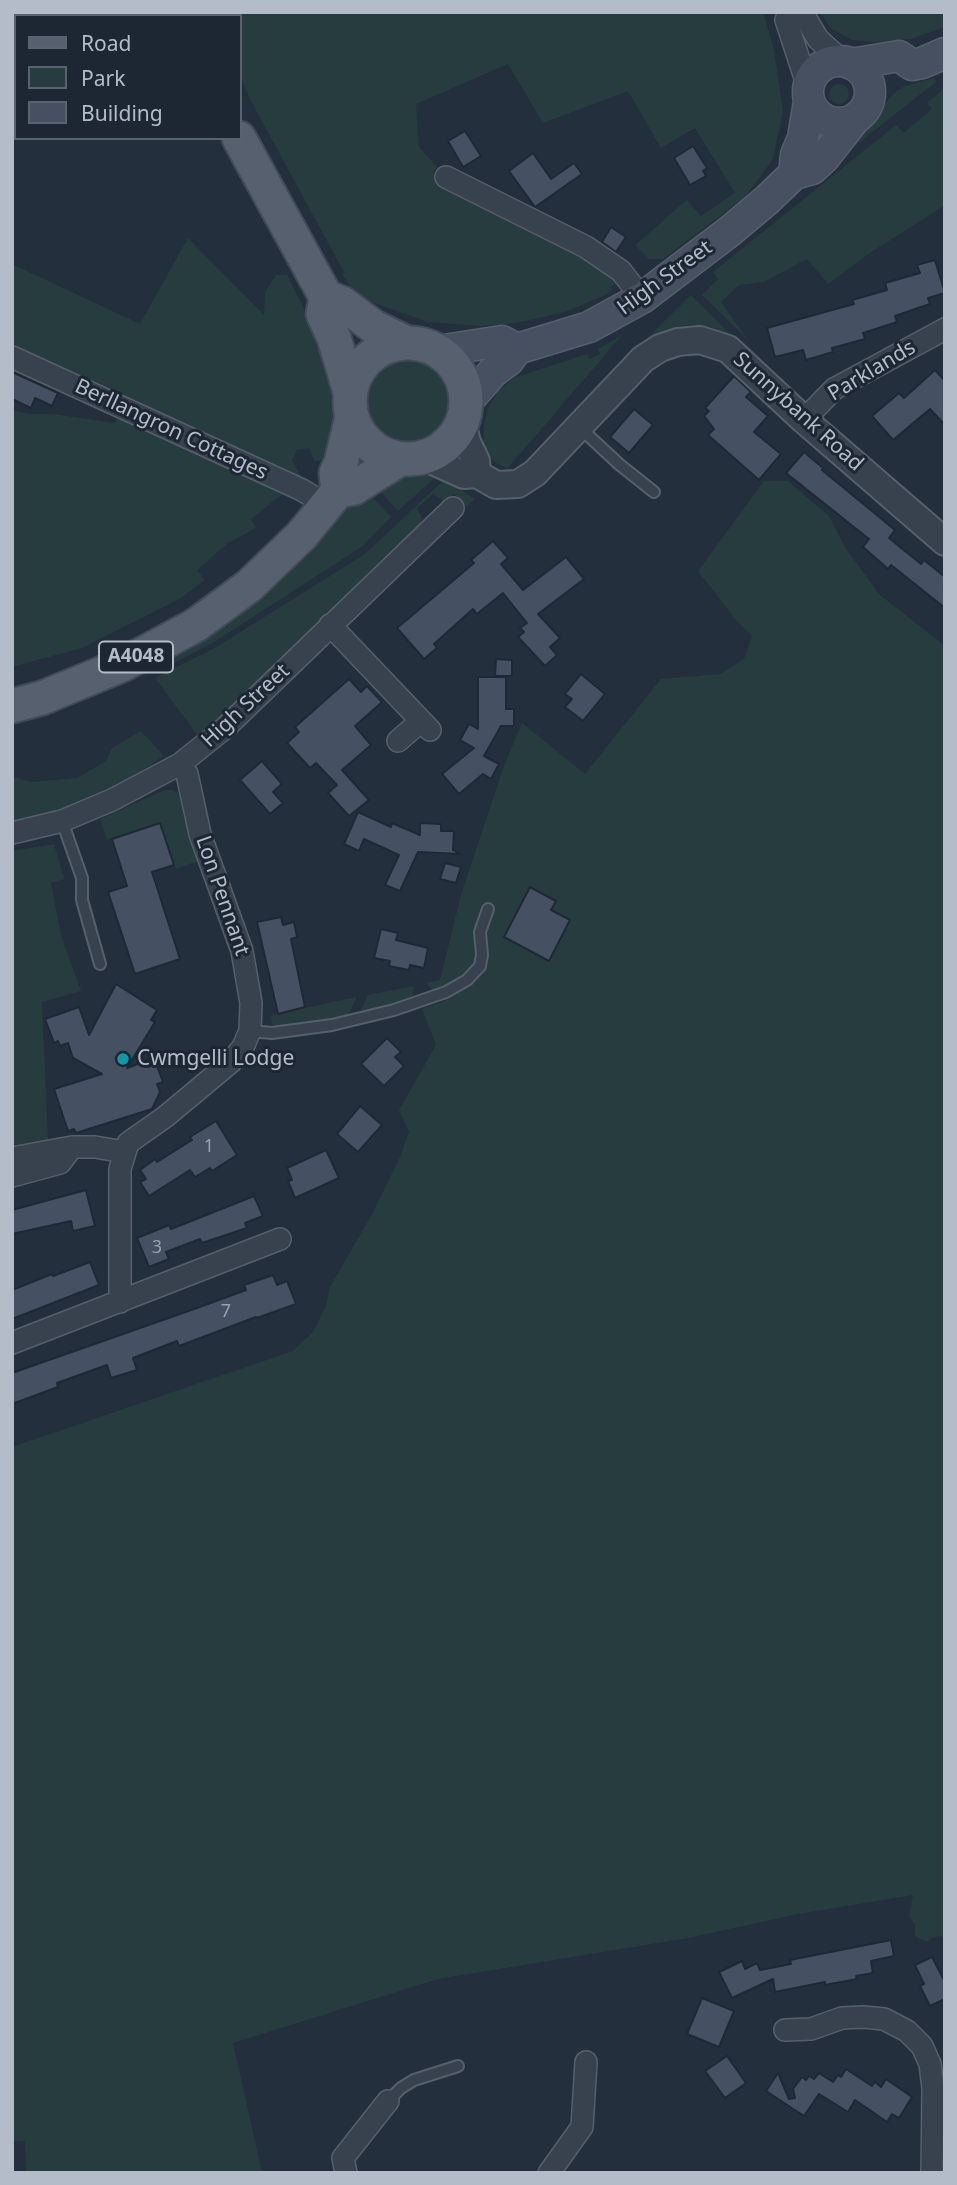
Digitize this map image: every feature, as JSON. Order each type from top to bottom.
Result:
[{"type":"main road","name":"High Street","points":[[847,63],[899,57],[912,65],[922,64],[945,53]]},
{"type":"main road","points":[[794,174],[796,155],[803,138],[809,94],[818,69],[835,61],[847,63],[861,71],[867,80],[861,109],[845,123],[825,121],[817,114],[809,94]]},
{"type":"main road","name":"High Street","points":[[464,413],[493,372],[508,361],[517,349],[589,327],[642,298],[740,223],[794,174],[812,169],[824,158],[861,109],[905,77],[912,65]]},
{"type":"main road","points":[[240,140],[323,291],[323,314],[338,351],[358,432],[372,447],[412,458],[439,449],[454,436],[464,413],[466,392],[460,373],[448,358],[374,327],[323,291]]},
{"type":"main road","name":"High Street","points":[[422,347],[502,341],[517,349]]},
{"type":"main road","points":[[333,498],[351,404],[351,382],[370,357],[387,346],[422,347]]},
{"type":"main road","name":"A4048","points":[[12,706],[42,698],[122,665],[195,625],[249,586],[276,562],[333,498],[412,458]]},
{"type":"street","points":[[789,12],[786,20],[809,94]]},
{"type":"street","points":[[802,12],[818,38],[847,63]]},
{"type":"street","points":[[446,177],[463,195],[586,247],[621,271],[642,298]]},
{"type":"street","name":"Parklands","points":[[804,420],[834,389],[945,329]]},
{"type":"street","name":"Sunnybank Road","points":[[412,458],[464,475],[477,474],[496,485],[518,484],[535,473],[643,359],[660,348],[678,342],[700,340],[728,349],[804,420],[945,542]]},
{"type":"street","name":"Berllangron Cottages","points":[[12,357],[302,490],[333,498]]},
{"type":"street","points":[[464,413],[467,442],[476,461],[477,474]]},
{"type":"street","name":"High Street","points":[[12,833],[62,821],[134,790],[180,764],[225,728],[441,510]]},
{"type":"street","points":[[330,625],[425,726],[398,741]]},
{"type":"street","name":"Lon Pennant","points":[[180,764],[187,774],[200,834],[242,951],[251,1003],[250,1031]]},
{"type":"street","points":[[120,1302],[120,1168],[128,1143],[165,1117],[232,1062],[250,1031]]},
{"type":"street","points":[[12,1158],[72,1147],[95,1147],[124,1152]]},
{"type":"street","points":[[12,1176],[61,1163],[72,1147]]},
{"type":"street","points":[[12,1343],[280,1239]]},
{"type":"street","points":[[785,2030],[812,2037],[842,2018],[884,2019],[906,2031],[922,2046],[930,2064],[933,2088],[932,2173]]},
{"type":"street","points":[[549,2173],[582,2127],[586,2062]]},
{"type":"street","points":[[346,2173],[343,2158],[388,2101]]},
{"type":"lane","points":[[579,427],[654,492]]},
{"type":"lane","points":[[62,821],[82,878],[82,900],[100,964]]},
{"type":"lane","points":[[250,1031],[272,1033],[331,1025],[394,1010],[437,996],[467,979],[480,966],[480,932],[488,909]]},
{"type":"lane","points":[[388,2101],[414,2080],[458,2066]]},
{"type":"green space","points":[[763,12],[774,50],[783,111],[773,159],[746,196],[663,259],[649,259],[635,245],[687,200],[701,216],[735,193],[695,128],[661,148],[628,91],[543,123],[508,64],[416,104],[419,147],[437,167],[433,172],[440,182],[579,253],[619,283],[603,296],[565,312],[516,323],[481,326],[428,322],[368,301],[351,287],[342,274],[344,272],[242,81],[242,14],[232,14]]},
{"type":"green space","points":[[820,12],[945,12],[945,27],[911,39],[876,42],[852,40],[830,28]]},
{"type":"green space","points":[[934,78],[936,82],[842,156],[895,92],[905,86]]},
{"type":"green space","points":[[835,84],[843,84],[849,94],[843,104],[835,104],[829,98],[829,90]]},
{"type":"green space","points":[[945,88],[945,205],[870,253],[828,284],[807,259],[764,282],[739,285],[721,302],[748,340],[702,295],[718,279],[713,272],[896,125],[904,133],[932,109],[927,103]]},
{"type":"green space","points":[[188,238],[264,315],[265,292],[276,275],[287,275],[314,328],[338,393],[339,418],[328,453],[322,460],[314,461],[309,448],[297,450],[292,461],[301,476],[293,493],[280,496],[251,519],[256,528],[228,543],[197,570],[205,580],[181,598],[82,648],[12,667],[12,410],[115,423],[127,399],[12,352],[12,264],[140,324]]},
{"type":"green space","points":[[691,295],[730,334],[707,326],[684,325],[651,337],[637,348]]},
{"type":"green space","points":[[622,335],[508,468],[490,458],[484,443],[484,425],[487,410],[498,391],[514,378],[587,354],[590,359],[600,354],[598,349]]},
{"type":"green space","points":[[408,357],[425,360],[439,369],[448,383],[451,400],[448,417],[439,431],[425,440],[408,443],[391,440],[377,431],[368,417],[365,400],[368,383],[377,369],[391,360]]},
{"type":"green space","points":[[415,470],[440,473],[398,511],[373,483],[401,472]]},
{"type":"green space","points":[[445,479],[475,499],[466,507],[454,494],[444,501],[433,494],[417,508],[422,519],[420,526],[293,651],[198,736],[155,678],[213,649],[365,554]]},
{"type":"green space","points":[[764,481],[788,481],[829,516],[846,549],[880,595],[945,646],[945,1937],[931,1938],[927,1942],[915,1936],[915,1925],[909,1916],[913,1895],[798,1914],[688,1938],[438,1979],[233,2043],[262,2173],[26,2173],[25,2141],[12,2141],[12,1447],[293,1351],[313,1332],[326,1306],[330,1287],[371,1216],[400,1157],[409,1132],[399,1110],[436,1045],[422,1009],[447,1000],[446,992],[434,992],[426,983],[440,980],[461,895],[504,766],[522,723],[585,774],[661,679],[720,674],[744,659],[752,636],[698,571]]},
{"type":"green space","points":[[364,489],[391,517],[363,546],[211,644],[152,674],[149,667]]},
{"type":"green space","points":[[141,731],[164,756],[121,784],[76,805],[12,821],[12,776],[31,782],[77,778],[106,761],[112,748]]},
{"type":"green space","points":[[165,790],[178,793],[198,861],[176,869],[160,823],[107,840],[100,819]]},
{"type":"green space","points":[[54,844],[64,879],[51,883],[61,935],[81,991],[42,1002],[48,1140],[12,1149],[12,851]]},
{"type":"green space","points":[[414,986],[413,995],[406,1001],[359,1014],[368,995]]},
{"type":"green space","points":[[357,997],[348,1015],[341,1019],[279,1027],[272,1024],[271,1015]]},
{"type":"building","points":[[465,131],[481,156],[463,167],[448,141]]},
{"type":"building","points":[[693,146],[707,168],[703,171],[706,176],[690,185],[674,158]]},
{"type":"building","points":[[533,153],[551,179],[574,163],[582,174],[535,207],[509,171]]},
{"type":"building","points":[[611,227],[626,237],[616,252],[602,242]]},
{"type":"building","points":[[935,260],[945,293],[928,298],[930,304],[895,316],[897,322],[863,333],[865,339],[832,348],[833,352],[806,360],[803,350],[775,357],[767,328],[854,304],[852,300],[887,290],[885,283],[920,273],[917,265]]},
{"type":"building","points":[[935,370],[945,381],[945,425],[930,409],[893,440],[872,416],[899,393],[904,398]]},
{"type":"building","points":[[12,372],[58,393],[52,406],[35,398],[31,408],[12,399]]},
{"type":"building","points":[[734,376],[751,392],[746,397],[768,416],[754,432],[781,454],[759,480],[708,435],[714,429],[704,416],[709,411],[705,408]]},
{"type":"building","points":[[634,409],[653,425],[629,453],[610,437]]},
{"type":"building","points":[[804,452],[895,530],[889,538],[921,564],[924,560],[945,577],[945,608],[891,565],[888,569],[863,547],[869,539],[786,473]]},
{"type":"building","points":[[493,541],[508,558],[501,564],[523,590],[566,557],[584,579],[538,614],[560,638],[550,647],[557,655],[545,666],[518,637],[524,632],[520,628],[527,623],[503,593],[477,614],[473,609],[434,644],[437,648],[424,659],[397,628],[474,563],[471,560]]},
{"type":"building","points":[[496,659],[512,660],[512,676],[495,676]]},
{"type":"building","points":[[581,674],[605,694],[583,721],[565,707],[572,699],[565,694]]},
{"type":"building","points":[[478,677],[506,677],[506,709],[514,709],[514,726],[501,726],[484,756],[499,764],[491,779],[483,774],[459,794],[442,774],[474,748],[460,740],[469,724],[478,729]]},
{"type":"building","points":[[349,679],[361,692],[367,686],[382,702],[355,726],[371,745],[342,770],[369,800],[349,816],[328,793],[337,785],[316,763],[310,768],[287,743],[299,732],[295,727]]},
{"type":"building","points":[[262,761],[282,784],[273,792],[283,803],[270,814],[240,780]]},
{"type":"building","points":[[358,812],[391,827],[392,823],[420,835],[420,823],[441,824],[441,831],[454,831],[453,850],[460,854],[418,852],[400,891],[385,885],[399,855],[364,839],[359,851],[344,844]]},
{"type":"building","points":[[160,823],[174,865],[152,872],[180,959],[135,974],[108,892],[127,886],[112,839]]},
{"type":"building","points":[[445,863],[461,867],[456,883],[440,879]]},
{"type":"building","points":[[530,887],[556,901],[551,910],[570,920],[549,961],[504,937]]},
{"type":"building","points":[[281,917],[283,925],[294,922],[297,937],[291,939],[305,1007],[278,1014],[257,922]]},
{"type":"building","points":[[381,929],[398,933],[396,940],[428,948],[424,968],[410,965],[409,970],[389,966],[390,961],[374,958]]},
{"type":"building","name":"Cwmgelli Lodge","points":[[116,984],[157,1010],[151,1020],[155,1022],[127,1068],[154,1058],[163,1082],[157,1084],[160,1092],[152,1109],[76,1133],[74,1129],[68,1131],[54,1089],[102,1074],[73,1058],[68,1043],[60,1046],[58,1041],[54,1043],[45,1019],[79,1007],[89,1035]]},
{"type":"building","points":[[387,1038],[401,1052],[395,1057],[404,1066],[384,1086],[361,1064]]},
{"type":"building","points":[[360,1106],[382,1125],[358,1152],[337,1134]]},
{"type":"building","points":[[216,1121],[237,1155],[212,1171],[210,1168],[195,1177],[190,1170],[149,1196],[140,1182],[146,1179],[140,1170],[192,1140],[190,1137]]},
{"type":"building","points":[[326,1150],[339,1178],[295,1198],[288,1181],[292,1180],[287,1168]]},
{"type":"building","points":[[86,1190],[95,1226],[73,1231],[71,1221],[12,1234],[12,1210]]},
{"type":"building","points":[[254,1196],[263,1216],[245,1223],[247,1228],[202,1243],[200,1239],[166,1252],[169,1259],[149,1267],[137,1238],[169,1225],[171,1229]]},
{"type":"building","points":[[90,1262],[99,1285],[12,1319],[12,1290]]},
{"type":"building","points":[[273,1275],[277,1285],[287,1281],[296,1304],[179,1346],[177,1341],[133,1358],[137,1370],[111,1378],[107,1365],[57,1383],[58,1387],[12,1404],[12,1373],[246,1290],[244,1285]]},
{"type":"building","points":[[891,1940],[894,1956],[871,1961],[873,1973],[825,1985],[825,1982],[775,1992],[773,1979],[732,1998],[719,1972],[742,1961],[745,1969],[757,1963],[760,1970],[791,1964],[790,1960]]},
{"type":"building","points":[[932,1957],[945,1982],[945,1999],[930,2006],[920,1986],[924,1984],[915,1965]]},
{"type":"building","points":[[702,1998],[734,2011],[719,2047],[687,2034]]},
{"type":"building","points":[[727,2056],[746,2083],[725,2098],[705,2071]]},
{"type":"building","points":[[846,2069],[872,2086],[875,2082],[881,2087],[886,2079],[912,2097],[899,2118],[892,2114],[887,2122],[855,2100],[848,2112],[819,2094],[804,2116],[766,2091],[778,2073],[789,2099],[795,2098],[793,2089],[802,2077],[806,2080],[809,2076],[814,2079],[819,2073],[833,2082],[838,2075],[841,2077]]},
{"type":"place","name":"Cwmgelli Lodge","points":[[123,1059]]}]
